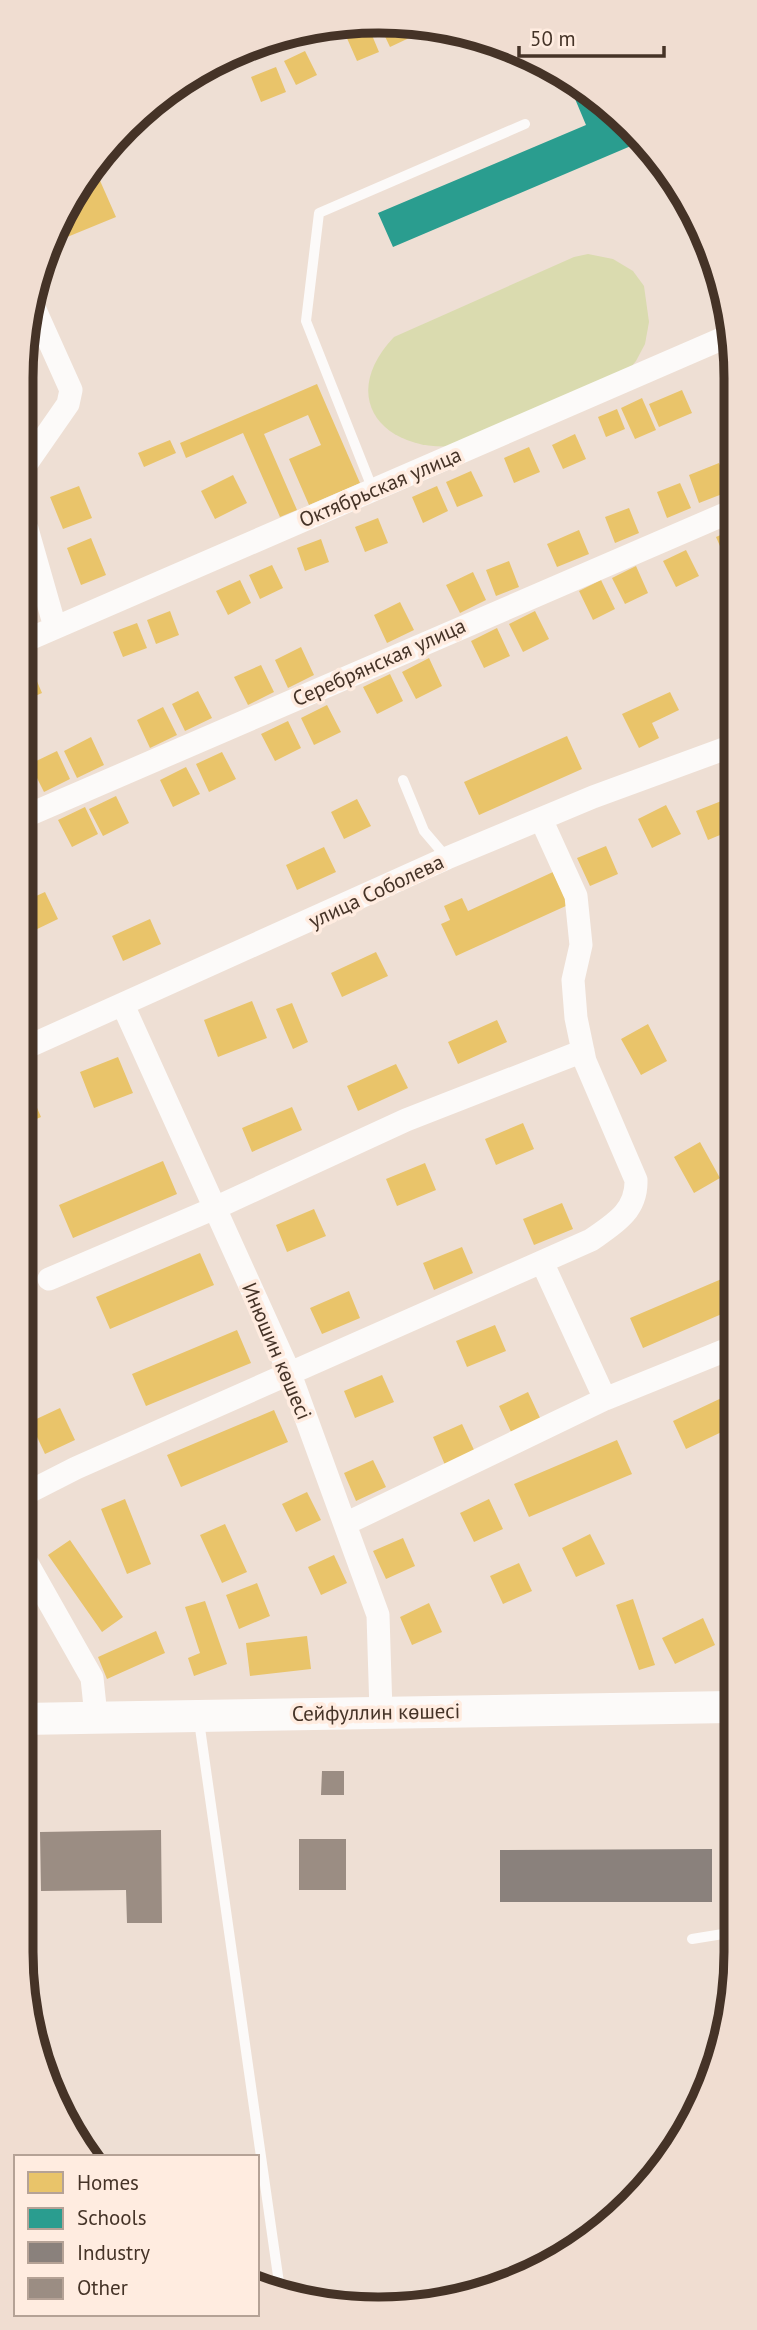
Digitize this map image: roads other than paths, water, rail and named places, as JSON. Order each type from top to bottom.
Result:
[{"type":"main road","name":"Сейфуллин көшесі","points":[[33,1719],[724,1707]]},
{"type":"street","points":[[33,454],[68,404],[71,390],[39,318]]},
{"type":"street","name":"Октябрьская улица","points":[[33,637],[722,339]]},
{"type":"street","name":"Серебрянская улица","points":[[33,813],[724,515]]},
{"type":"street","points":[[33,550],[55,627]]},
{"type":"street","name":"улица Соболева","points":[[33,1044],[447,858],[724,749]]},
{"type":"street","points":[[33,1490],[542,1262],[603,1232],[624,1214],[636,1197],[636,1180],[583,1051],[573,980],[581,945],[576,896],[541,819]]},
{"type":"street","name":"Инюшин көшесі","points":[[123,1004],[290,1374],[345,1524],[378,1615],[381,1712]]},
{"type":"street","points":[[49,1279],[215,1208],[406,1120],[583,1051]]},
{"type":"street","points":[[542,1262],[605,1399]]},
{"type":"street","points":[[345,1524],[605,1399],[724,1351]]},
{"type":"street","points":[[33,1574],[92,1678],[96,1716]]},
{"type":"lane","points":[[373,490],[306,321],[319,213],[525,124]]},
{"type":"lane","points":[[403,780],[424,831],[447,858]]},
{"type":"lane","points":[[198,1714],[279,2282]]},
{"type":"lane","points":[[692,1939],[724,1934]]}]
